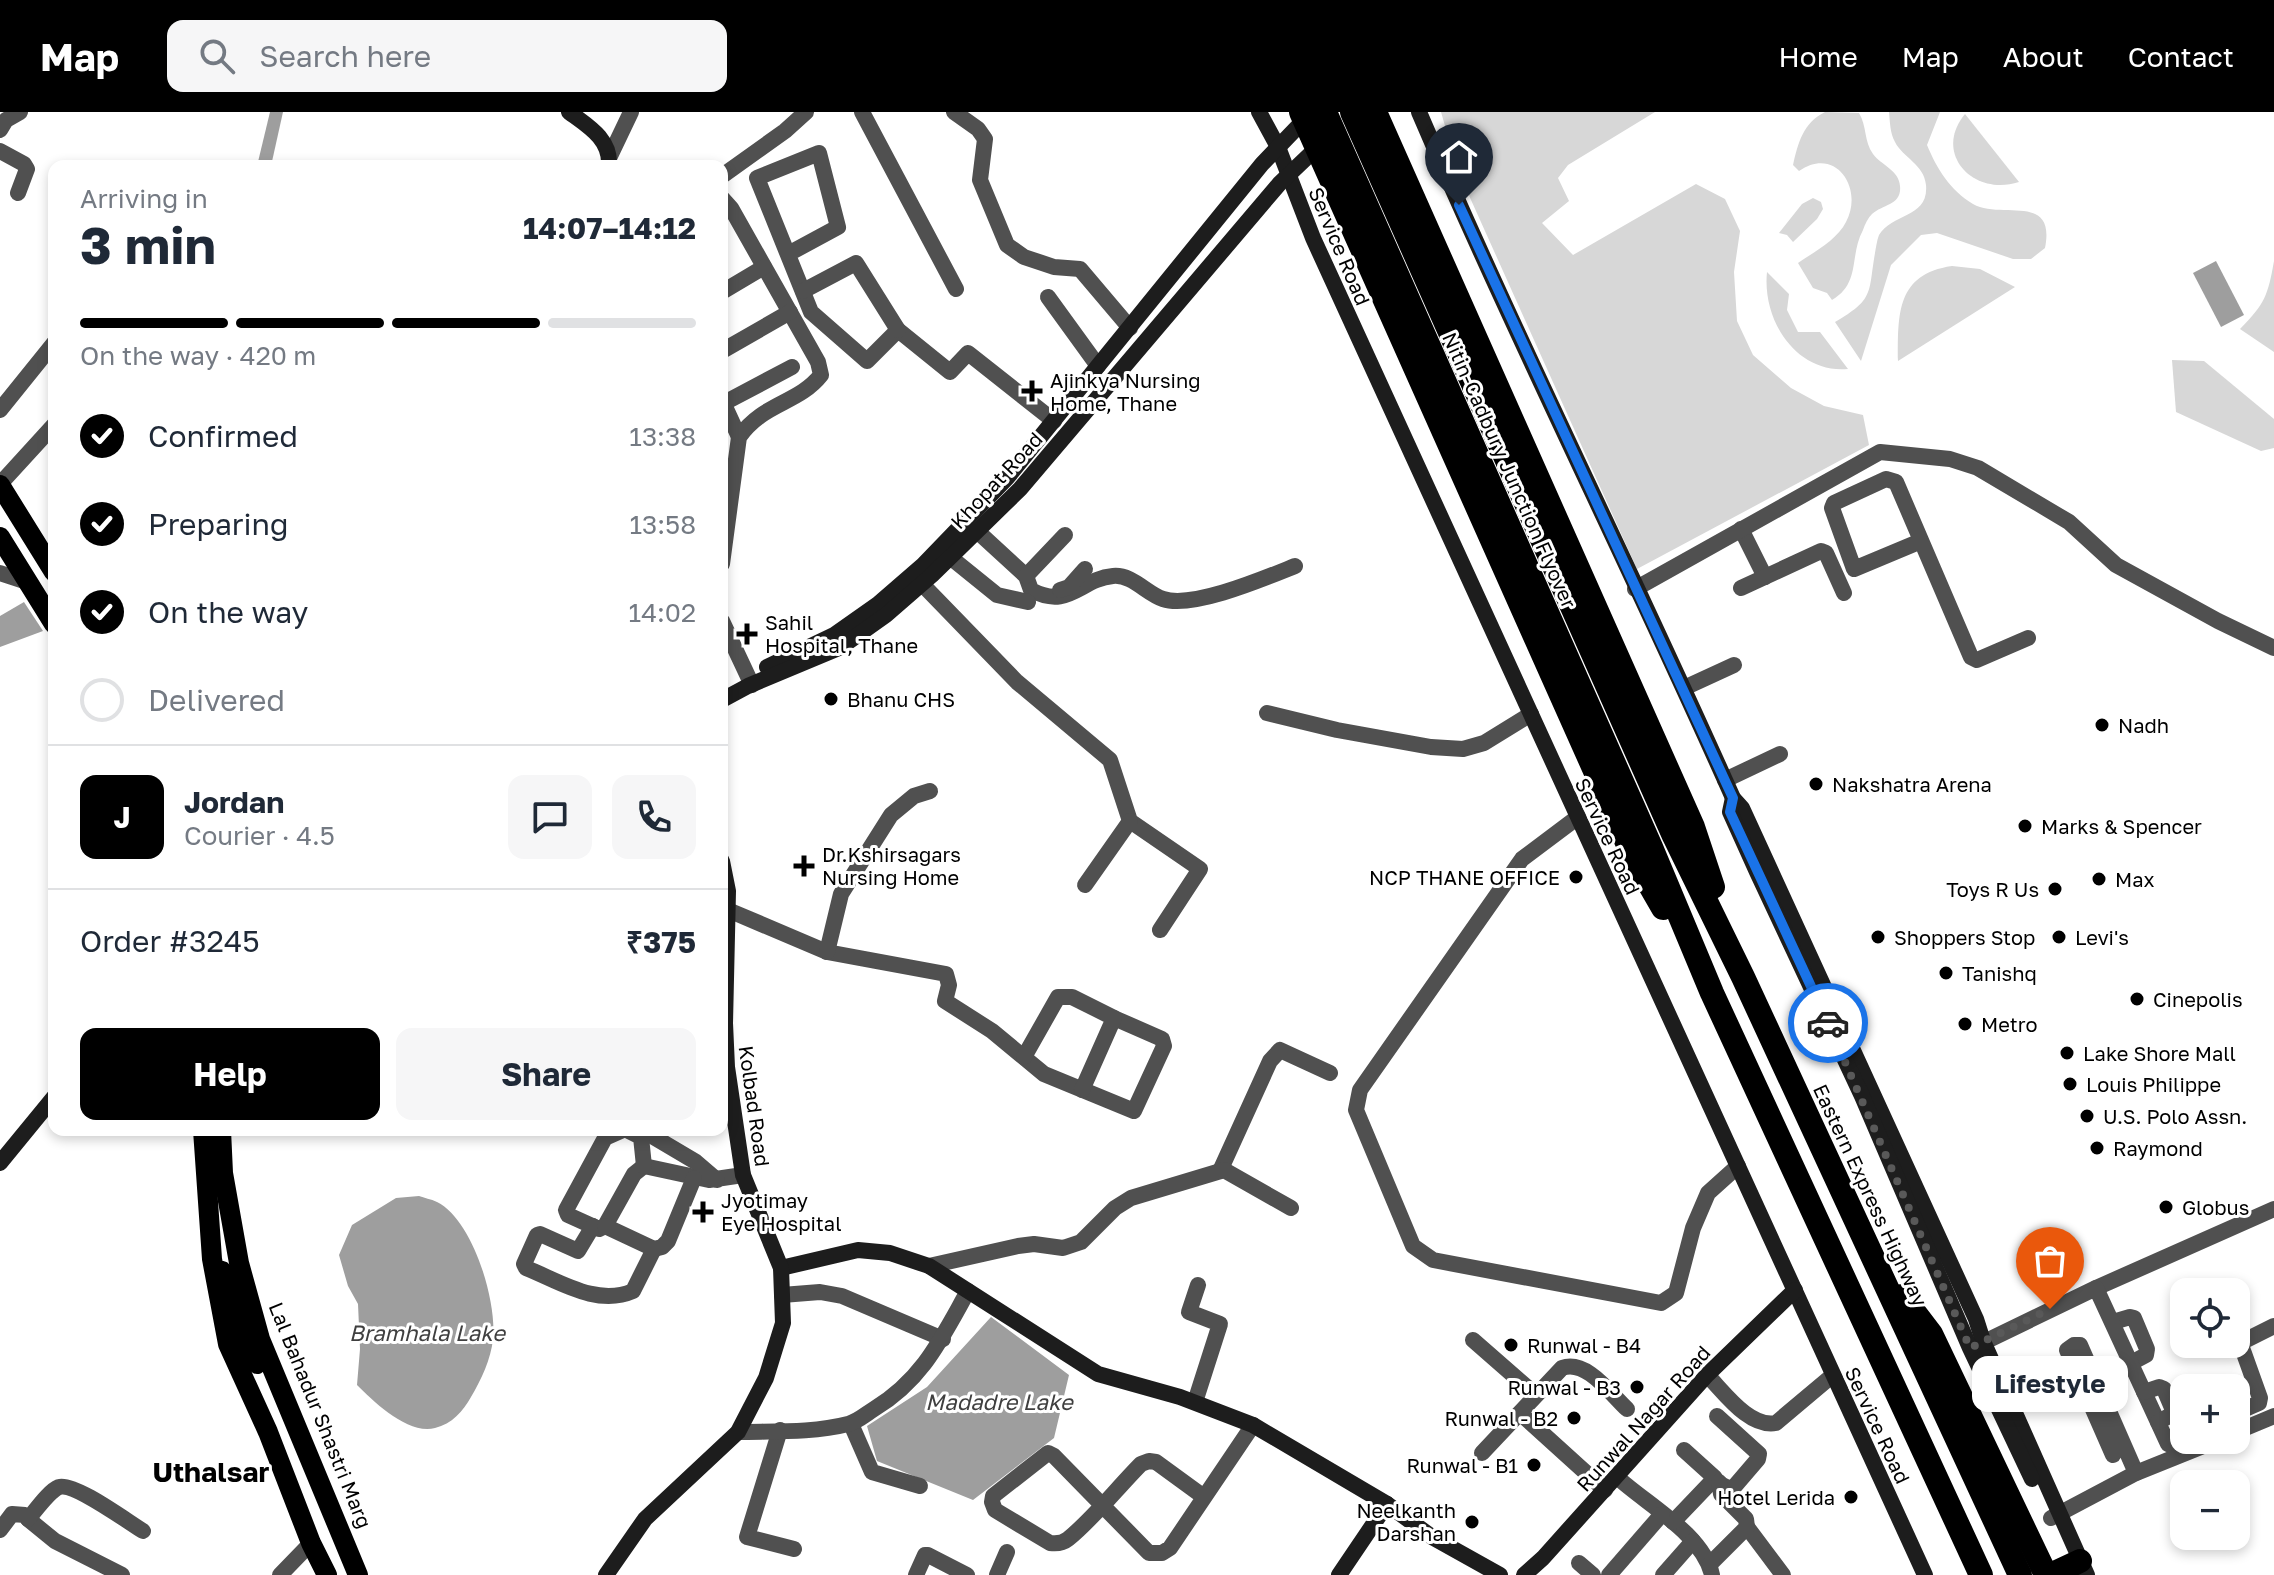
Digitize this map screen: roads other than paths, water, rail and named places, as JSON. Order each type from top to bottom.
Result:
[{"type":"highway","points":[[1375,112],[1693,827],[1743,977]]},
{"type":"highway","points":[[1328,114],[1317,147],[1633,856],[1712,993],[1981,1575]]},
{"type":"highway","name":"Nitin-Cadbury Junction Flyover","points":[[1328,114],[1674,836]]},
{"type":"highway","name":"Nitin-Cadbury Junction Flyover","points":[[1328,114],[1651,847],[1712,993]]},
{"type":"highway","name":"Eastern Express Highway","points":[[1674,836],[1743,977],[2020,1575]]},
{"type":"highway","points":[[1874,1259],[1931,1334],[2048,1575],[2081,1571]]},
{"type":"main road","points":[[0,485],[48,562]]},
{"type":"main road","points":[[0,537],[48,615]]},
{"type":"main road","points":[[203,1136],[212,1259],[228,1344],[327,1575]]},
{"type":"main road","name":"Lal Bahadur Shastri Marg","points":[[221,1136],[223,1173],[237,1250],[260,1339],[358,1575]]},
{"type":"main road","points":[[228,1279],[237,1250]]},
{"type":"main road","points":[[212,1259],[228,1279],[244,1335],[348,1575]]},
{"type":"street","points":[[0,130],[6,120],[20,112]]},
{"type":"street","points":[[569,112],[604,142],[609,160]]},
{"type":"street","points":[[609,160],[631,112]]},
{"type":"street","points":[[728,172],[806,112]]},
{"type":"street","points":[[862,112],[956,289]]},
{"type":"street","points":[[954,112],[978,129],[985,139],[980,180],[1007,245],[1024,257],[1054,267],[1080,269],[1127,332]]},
{"type":"street","name":"Service Road","points":[[1259,112],[1278,147],[1313,238],[1925,1575]]},
{"type":"street","points":[[1419,112],[1635,589],[1733,798],[1742,808],[1967,1298],[1977,1344],[2081,1571]]},
{"type":"street","name":"Khopat Road","points":[[728,696],[834,635],[878,604],[934,554],[1007,478],[1278,147],[1328,114]]},
{"type":"street","name":"Khopat Road","points":[[728,686],[841,647],[922,584],[1020,489],[1289,175],[1317,147],[1328,114]]},
{"type":"street","points":[[0,151],[24,164],[27,169],[18,193]]},
{"type":"street","points":[[788,254],[838,227],[819,153],[757,178],[811,312],[867,361],[898,330]]},
{"type":"street","points":[[728,208],[818,362],[821,375],[802,392],[764,411],[749,423],[739,437],[728,519]]},
{"type":"street","points":[[803,291],[856,263],[898,330],[950,372],[968,353],[1054,421]]},
{"type":"street","points":[[728,288],[764,267]]},
{"type":"street","points":[[1048,297],[1098,366]]},
{"type":"street","points":[[1096,297],[1127,332]]},
{"type":"street","points":[[728,348],[790,312]]},
{"type":"street","points":[[0,410],[48,350]]},
{"type":"street","points":[[728,399],[792,367]]},
{"type":"street","points":[[728,412],[739,437]]},
{"type":"street","points":[[0,485],[48,432]]},
{"type":"street","points":[[1039,440],[1053,450]]},
{"type":"street","points":[[1635,589],[1880,452],[1950,459],[1978,468],[2069,522],[2116,565],[2274,648]]},
{"type":"street","points":[[1866,460],[1876,484]]},
{"type":"street","points":[[1854,569],[1832,508],[1834,503],[1886,479],[1896,482],[1971,657],[1977,660],[2028,638]]},
{"type":"street","points":[[1741,529],[1765,577]]},
{"type":"street","points":[[977,531],[1028,589],[1057,598],[1114,576],[1126,578],[1164,600],[1190,602],[1265,579],[1295,566]]},
{"type":"street","points":[[1028,589],[1065,535]]},
{"type":"street","points":[[1837,577],[1921,541]]},
{"type":"street","points":[[1741,588],[1821,551],[1826,553],[1844,593]]},
{"type":"street","points":[[950,557],[997,595],[1028,589],[1040,583],[1063,590],[1085,569]]},
{"type":"street","points":[[0,573],[27,582]]},
{"type":"street","points":[[922,584],[1017,682],[1110,760],[1130,821],[1200,869],[1160,930]]},
{"type":"street","points":[[728,634],[750,681]]},
{"type":"street","points":[[1684,688],[1734,665]]},
{"type":"street","points":[[1267,713],[1337,730],[1431,747],[1463,749],[1484,743],[1531,714]]},
{"type":"street","points":[[1725,780],[1780,754]]},
{"type":"street","points":[[827,952],[841,894],[891,815],[914,796],[930,791]]},
{"type":"street","points":[[1578,817],[1522,859],[1360,1090],[1356,1110],[1413,1246],[1433,1260],[1661,1303],[1676,1293],[1693,1228],[1708,1193],[1738,1166]]},
{"type":"street","points":[[1085,885],[1130,821]]},
{"type":"street","name":"Kolbad Road","points":[[728,891],[728,910]]},
{"type":"street","points":[[728,910],[827,952],[946,974],[949,985],[945,1001],[992,1031],[1044,1074],[1134,1111],[1164,1046],[1162,1039],[1072,997],[1058,997],[1024,1057]]},
{"type":"street","points":[[1082,1090],[1114,1018]]},
{"type":"street","points":[[1220,1171],[1270,1061],[1280,1050],[1330,1073]]},
{"type":"street","name":"Kolbad Road","points":[[606,1575],[645,1519],[738,1432],[766,1378],[783,1323],[781,1268],[743,1175],[728,1080]]},
{"type":"street","points":[[0,1163],[48,1104]]},
{"type":"street","points":[[610,1136],[605,1138],[566,1210],[568,1215],[654,1249],[662,1247],[668,1241],[694,1178]]},
{"type":"street","points":[[639,1136],[644,1166]]},
{"type":"street","points":[[652,1136],[696,1162],[717,1180]]},
{"type":"street","points":[[644,1166],[694,1178],[717,1180],[743,1175]]},
{"type":"street","points":[[644,1166],[634,1174],[578,1251],[540,1234],[524,1264],[526,1268],[599,1297],[628,1294],[633,1291],[654,1249]]},
{"type":"street","points":[[929,1266],[1018,1246],[1034,1244],[1063,1248],[1081,1242],[1115,1208],[1131,1198],[1224,1170],[1291,1208]]},
{"type":"street","points":[[1977,1344],[2274,1209]]},
{"type":"street","points":[[781,1268],[858,1250],[890,1253],[929,1266],[1098,1374],[1195,1402],[1253,1425],[1387,1504],[1432,1537],[1500,1575]]},
{"type":"street","points":[[1195,1402],[1220,1324],[1189,1312],[1198,1285]]},
{"type":"street","points":[[2096,1288],[2170,1443]]},
{"type":"street","name":"Runwal Nagar Road","points":[[1524,1575],[1543,1558],[1707,1375],[1795,1290]]},
{"type":"street","points":[[738,1432],[851,1424],[892,1398],[924,1366],[943,1339],[968,1291]]},
{"type":"street","points":[[782,1295],[820,1292],[842,1296],[943,1339]]},
{"type":"street","points":[[2250,1407],[2259,1403],[2260,1398],[2241,1345],[2274,1326]]},
{"type":"street","points":[[1473,1340],[1536,1395]]},
{"type":"street","points":[[2113,1455],[2067,1350],[2074,1345],[2080,1345],[2136,1473]]},
{"type":"street","points":[[1482,1453],[1562,1368],[1572,1364],[1583,1368],[1627,1409]]},
{"type":"street","points":[[1707,1375],[1752,1417],[1768,1424],[1776,1423],[1833,1375]]},
{"type":"street","points":[[1520,1413],[1605,1490]]},
{"type":"street","points":[[1684,1450],[1718,1481],[1730,1489],[1734,1487],[1759,1454],[1717,1416]]},
{"type":"street","points":[[2250,1426],[2274,1416]]},
{"type":"street","points":[[851,1424],[872,1472],[920,1486]]},
{"type":"street","points":[[1204,1497],[1156,1462],[1149,1461],[1141,1464],[1102,1504],[1066,1541],[1058,1544],[1050,1543],[995,1510],[992,1502],[993,1496],[1048,1453],[1102,1504],[1149,1553],[1162,1553],[1170,1548],[1253,1425]]},
{"type":"street","points":[[780,1430],[747,1537],[794,1549]]},
{"type":"street","points":[[2055,1516],[2136,1473],[2183,1454]]},
{"type":"street","points":[[1617,1477],[1693,1541],[1711,1569],[1747,1527]]},
{"type":"street","points":[[1609,1575],[1667,1518],[1718,1481]]},
{"type":"street","points":[[1718,1481],[1721,1494],[1746,1519],[1747,1527],[1783,1575]]},
{"type":"street","points":[[28,1519],[57,1488],[65,1486],[143,1531]]},
{"type":"street","points":[[1339,1575],[1387,1504]]},
{"type":"street","points":[[0,1530],[12,1514],[25,1515],[55,1541],[122,1575]]},
{"type":"street","points":[[1663,1575],[1693,1541]]},
{"type":"street","points":[[280,1575],[311,1543]]},
{"type":"street","points":[[997,1575],[1007,1552]]},
{"type":"street","points":[[916,1575],[925,1555],[928,1555],[967,1575]]},
{"type":"street","points":[[1579,1563],[1593,1575]]},
{"type":"water","points":[[270,112],[283,112],[272,160],[258,160]]},
{"type":"water","points":[[2216,261],[2244,315],[2221,327],[2193,273]]},
{"type":"water","points":[[24,602],[43,631],[0,647],[0,616]]},
{"type":"water","name":"Bramhala Lake","points":[[419,1196],[437,1202],[450,1211],[472,1243],[487,1284],[493,1323],[488,1362],[468,1402],[447,1423],[425,1429],[392,1416],[357,1385],[360,1349],[358,1304],[348,1286],[339,1255],[352,1225],[396,1198]]},
{"type":"water","name":"Madadre Lake","points":[[991,1317],[1069,1375],[1054,1438],[973,1500],[877,1461],[867,1426],[927,1387]]},
{"type":"place","name":"Ajinkya Nursing Home, Thane","points":[[1032,391]]},
{"type":"place","name":"Sahil Hospital, Thane","points":[[747,634]]},
{"type":"place","name":"Bhanu CHS","points":[[831,699]]},
{"type":"place","name":"Nadh","points":[[2102,725]]},
{"type":"place","name":"Nakshatra Arena","points":[[1816,784]]},
{"type":"place","name":"Marks & Spencer","points":[[2025,826]]},
{"type":"place","name":"Dr.Kshirsagars Nursing Home","points":[[804,866]]},
{"type":"place","name":"NCP THANE OFFICE","points":[[1576,877]]},
{"type":"place","name":"Max","points":[[2099,879]]},
{"type":"place","name":"Toys R Us","points":[[2055,889]]},
{"type":"place","name":"Shoppers Stop","points":[[1878,937]]},
{"type":"place","name":"Levi's","points":[[2059,937]]},
{"type":"place","name":"Tanishq","points":[[1946,973]]},
{"type":"place","name":"Cinepolis","points":[[2137,999]]},
{"type":"place","name":"Metro","points":[[1965,1024]]},
{"type":"place","name":"Lake Shore Mall","points":[[2067,1053]]},
{"type":"place","name":"Louis Philippe","points":[[2070,1084]]},
{"type":"place","name":"U.S. Polo Assn.","points":[[2087,1116]]},
{"type":"place","name":"Raymond","points":[[2097,1148]]},
{"type":"place","name":"Globus","points":[[2166,1207]]},
{"type":"place","name":"Jyotimay Eye Hospital","points":[[703,1212]]},
{"type":"place","name":"Lifestyle","points":[[2050,1309]]},
{"type":"place","name":"Runwal - B4","points":[[1511,1345]]},
{"type":"place","name":"Runwal - B3","points":[[1637,1387]]},
{"type":"place","name":"Runwal - B2","points":[[1574,1418]]},
{"type":"place","name":"Runwal - B1","points":[[1534,1465]]},
{"type":"place","name":"Hotel Lerida","points":[[1851,1497]]},
{"type":"place","name":"Neelkanth Darshan","points":[[1472,1522]]},
{"type":"district","name":"Uthalsar","points":[[211,1471]]}]
